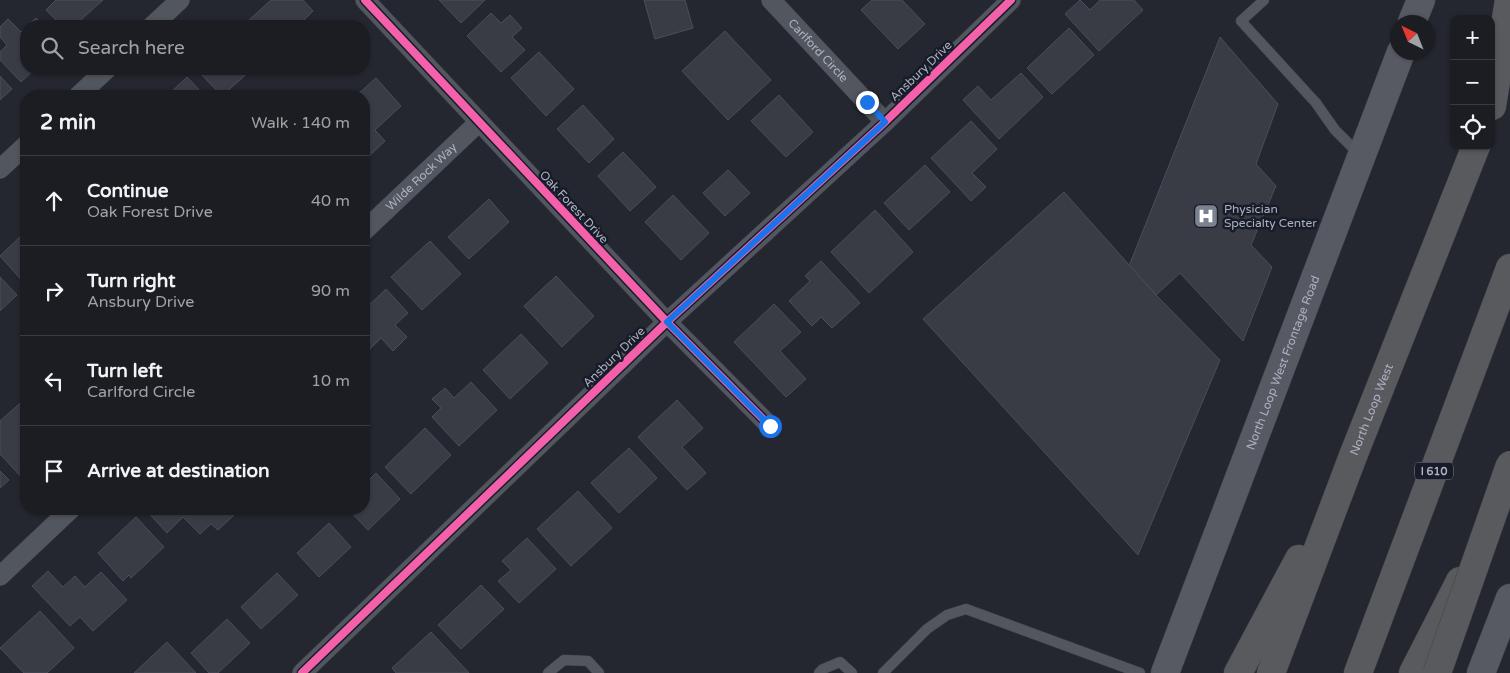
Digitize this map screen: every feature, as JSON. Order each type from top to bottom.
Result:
[{"type":"highway","points":[[1492,105],[1510,0]]},
{"type":"highway","points":[[1492,105],[1510,60]]},
{"type":"highway","name":"North Loop West","points":[[1271,673],[1353,456],[1474,150]]},
{"type":"highway","name":"I 610","points":[[1358,673],[1510,268]]},
{"type":"highway","points":[[1238,673],[1353,456]]},
{"type":"highway","points":[[1437,673],[1510,465]]},
{"type":"highway","points":[[1413,673],[1510,482]]},
{"type":"main road","points":[[1415,15],[1421,0]]},
{"type":"main road","name":"North Loop West Frontage Road","points":[[1166,673],[1398,60]]},
{"type":"main road","points":[[1482,673],[1510,598]]},
{"type":"street","points":[[158,20],[180,0]]},
{"type":"street","name":"Oak Forest Drive","points":[[365,0],[667,322],[770,426]]},
{"type":"street","name":"Carlford Circle","points":[[771,0],[885,122]]},
{"type":"street","name":"Ansbury Drive","points":[[302,673],[667,322],[885,122],[1011,0]]},
{"type":"street","points":[[84,90],[101,75]]},
{"type":"street","name":"Wilde Rock Way","points":[[370,225],[479,122]]},
{"type":"street","points":[[0,170],[20,151]]},
{"type":"street","points":[[0,576],[65,515]]},
{"type":"lane","points":[[1264,0],[1241,22],[1316,103],[1335,130],[1361,156]]},
{"type":"lane","points":[[883,673],[927,630],[947,615],[966,608],[1140,673]]},
{"type":"lane","points":[[548,673],[564,660],[588,661],[599,673]]},
{"type":"lane","points":[[819,673],[823,669],[840,662],[852,673]]},
{"type":"building","points":[[56,0],[103,0],[81,20],[56,20],[46,10]]},
{"type":"building","points":[[271,0],[303,0],[313,11],[304,20],[249,20]]},
{"type":"building","points":[[439,0],[485,0],[461,23]]},
{"type":"building","points":[[644,0],[685,0],[693,28],[655,39]]},
{"type":"building","points":[[872,0],[902,0],[925,24],[898,49],[861,10]]},
{"type":"building","points":[[1080,0],[1090,10],[1100,0],[1134,0],[1143,10],[1099,51],[1065,14]]},
{"type":"building","points":[[491,13],[501,23],[510,15],[522,28],[512,37],[525,50],[501,72],[467,36]]},
{"type":"building","points":[[8,19],[20,31],[20,75],[29,75],[21,82],[0,60],[0,52],[7,45],[0,37],[0,27]]},
{"type":"building","points":[[1069,28],[1094,55],[1052,94],[1027,68]]},
{"type":"building","points":[[725,31],[771,80],[728,120],[682,71]]},
{"type":"building","name":"Physician Specialty Center","points":[[1220,37],[1278,104],[1256,164],[1276,186],[1251,245],[1272,267],[1243,341],[1180,273],[1156,295],[1129,266]]},
{"type":"building","points":[[539,52],[574,89],[546,116],[511,78]]},
{"type":"building","points":[[1021,73],[1043,97],[999,139],[963,100],[978,86],[991,100]]},
{"type":"building","points":[[202,75],[245,75],[229,90],[216,90]]},
{"type":"building","points":[[0,76],[12,89],[0,100]]},
{"type":"building","points":[[187,77],[199,90],[173,90]]},
{"type":"building","points":[[376,78],[401,106],[375,130],[385,141],[370,155],[370,90],[363,90]]},
{"type":"building","points":[[779,95],[813,132],[786,157],[751,121]]},
{"type":"building","points":[[583,105],[614,139],[589,163],[557,129]]},
{"type":"building","points":[[971,121],[997,149],[972,173],[986,187],[971,201],[931,158]]},
{"type":"building","points":[[623,152],[656,187],[630,211],[598,176]]},
{"type":"building","points":[[925,165],[950,192],[909,230],[884,203]]},
{"type":"building","points":[[728,170],[750,193],[725,216],[703,193]]},
{"type":"building","points":[[1064,192],[1156,295],[1220,360],[1138,555],[923,319]]},
{"type":"building","points":[[673,195],[709,233],[681,260],[645,222]]},
{"type":"building","points":[[489,199],[509,222],[469,259],[448,237]]},
{"type":"building","points":[[875,210],[913,252],[869,293],[831,252]]},
{"type":"building","points":[[20,237],[20,278],[0,256]]},
{"type":"building","points":[[430,241],[461,274],[422,310],[391,277]]},
{"type":"building","points":[[821,261],[860,303],[832,328],[821,317],[812,326],[789,301],[810,281],[805,276]]},
{"type":"building","points":[[556,276],[594,316],[562,347],[524,306]]},
{"type":"building","points":[[0,277],[17,295],[0,311]]},
{"type":"building","points":[[386,289],[408,313],[395,325],[407,337],[393,351],[381,338],[370,349],[370,304]]},
{"type":"building","points":[[774,304],[801,332],[780,351],[806,379],[786,397],[734,342]]},
{"type":"building","points":[[521,334],[548,363],[510,399],[483,370]]},
{"type":"building","points":[[471,382],[497,410],[459,446],[432,417],[441,408],[432,399],[445,388],[454,398]]},
{"type":"building","points":[[677,400],[703,428],[682,447],[706,473],[687,490],[638,437]]},
{"type":"building","points":[[20,403],[20,476],[0,454],[0,421]]},
{"type":"building","points":[[425,428],[451,455],[411,494],[385,467]]},
{"type":"building","points":[[629,448],[657,478],[619,513],[591,483]]},
{"type":"building","points":[[0,471],[9,480],[0,488]]},
{"type":"building","points":[[376,473],[400,499],[368,530],[354,515],[370,515],[370,479]]},
{"type":"building","points":[[578,491],[612,528],[571,566],[537,529]]},
{"type":"building","points":[[150,515],[234,515],[218,530],[211,524],[200,534],[183,517],[167,533]]},
{"type":"building","points":[[136,517],[164,547],[131,578],[129,575],[123,581],[98,553]]},
{"type":"building","points":[[329,523],[351,547],[319,577],[297,553]]},
{"type":"building","points":[[527,538],[556,569],[519,603],[498,581],[511,570],[502,561]]},
{"type":"building","points":[[48,571],[63,587],[75,576],[85,587],[101,572],[127,600],[93,631],[80,617],[70,626],[32,586]]},
{"type":"building","points":[[277,573],[298,595],[261,629],[241,607]]},
{"type":"building","points":[[481,585],[504,609],[461,649],[438,625]]},
{"type":"building","points":[[40,611],[74,648],[47,673],[24,673],[0,648]]},
{"type":"building","points":[[227,619],[250,643],[218,673],[209,673],[191,653]]},
{"type":"building","points":[[431,632],[469,673],[396,673],[392,668]]},
{"type":"building","points":[[167,642],[196,673],[134,673]]},
{"type":"cycle path","points":[[365,0],[667,322],[770,426]]},
{"type":"cycle path","points":[[302,673],[667,322],[885,122],[1011,0]]},
{"type":"place","name":"Physician Specialty Center","points":[[1206,216]]},
{"type":"route","points":[[770,426],[667,322],[885,122],[867,102]]}]
